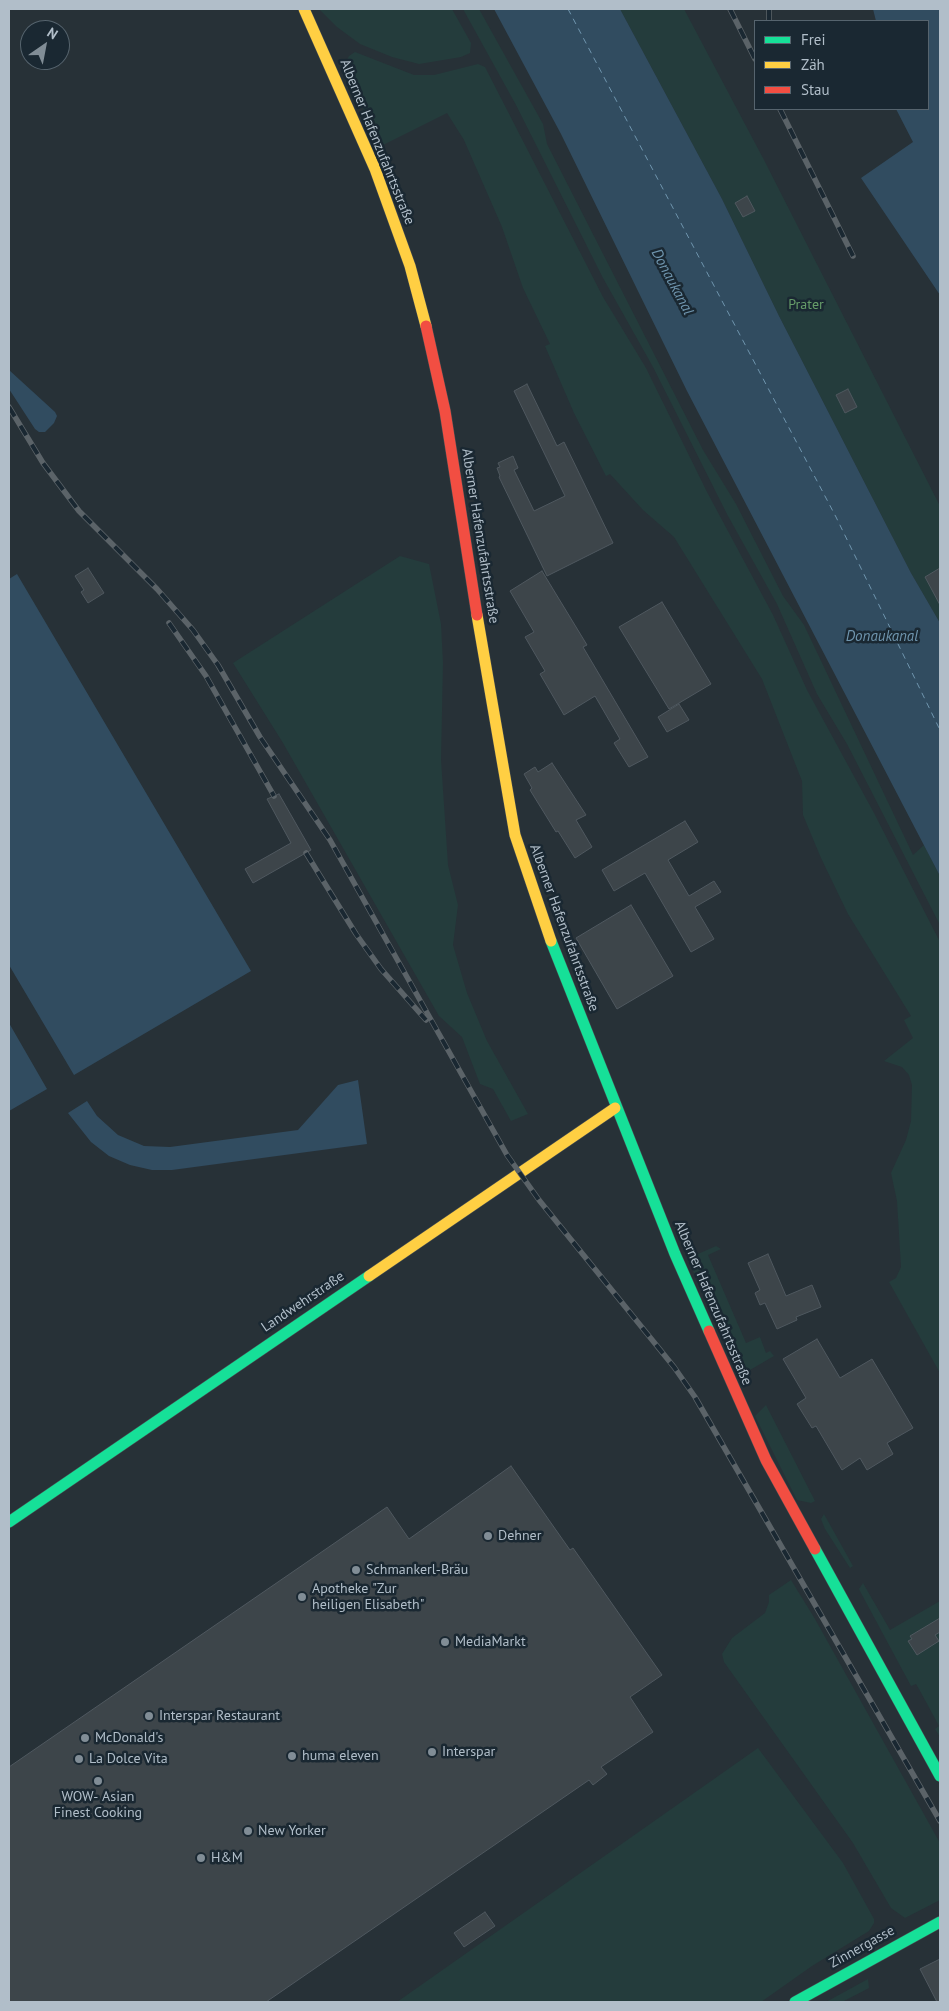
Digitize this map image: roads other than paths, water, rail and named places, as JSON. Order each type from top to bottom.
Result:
[{"type":"street","name":"Alberner Hafenzufahrtsstraße","points":[[304,9],[375,169],[410,266],[421,304],[445,411],[494,722],[516,834],[542,918],[615,1108],[694,1299],[766,1460],[940,1776]]},
{"type":"street","name":"Landwehrstraße","points":[[9,1522],[615,1108]]},
{"type":"street","name":"Zinnergasse","points":[[798,2002],[940,1922]]},
{"type":"water","name":"Donaukanal","points":[[494,9],[620,9],[722,199],[779,316],[911,573],[940,623],[940,876],[687,391],[561,134]]},
{"type":"water","points":[[873,9],[940,9],[940,295],[861,178],[913,142],[897,110],[929,110],[929,20],[876,20]]},
{"type":"water","points":[[9,370],[55,412],[57,416],[54,423],[45,432],[39,432],[35,429],[9,389]]},
{"type":"water","points":[[17,574],[251,971],[74,1075],[9,965],[9,579]]},
{"type":"water","points":[[9,1023],[47,1089],[9,1111]]},
{"type":"water","points":[[358,1080],[367,1144],[172,1170],[152,1170],[130,1165],[109,1156],[91,1142],[68,1113],[87,1101],[97,1116],[118,1135],[144,1146],[170,1147],[298,1130],[338,1085]]},
{"type":"railway","points":[[730,9],[754,57]]},
{"type":"railway","points":[[769,9],[769,20]]},
{"type":"railway","points":[[780,110],[853,256]]},
{"type":"railway","points":[[9,407],[43,463],[79,511],[157,589],[193,630],[218,665],[260,737],[330,840],[507,1155],[539,1200],[674,1367],[695,1397],[940,1821]]},
{"type":"railway","points":[[169,623],[206,676],[274,796]]},
{"type":"railway","points":[[306,853],[356,934],[381,969],[426,1020]]},
{"type":"place","name":"Dehner","points":[[488,1536]]},
{"type":"place","name":"Schmankerl-Bräu","points":[[356,1570]]},
{"type":"place","name":"Apotheke \"Zur heiligen Elisabeth\"","points":[[302,1597]]},
{"type":"place","name":"MediaMarkt","points":[[445,1642]]},
{"type":"place","name":"Interspar Restaurant","points":[[149,1716]]},
{"type":"place","name":"McDonald's","points":[[85,1738]]},
{"type":"place","name":"Interspar","points":[[432,1752]]},
{"type":"place","name":"huma eleven","points":[[292,1756]]},
{"type":"place","name":"La Dolce Vita","points":[[79,1759]]},
{"type":"place","name":"WOW- Asian Finest Cooking","points":[[98,1781]]},
{"type":"place","name":"New Yorker","points":[[248,1831]]},
{"type":"place","name":"H&M","points":[[201,1858]]},
{"type":"park label","name":"Prater","points":[[806,305]]}]
